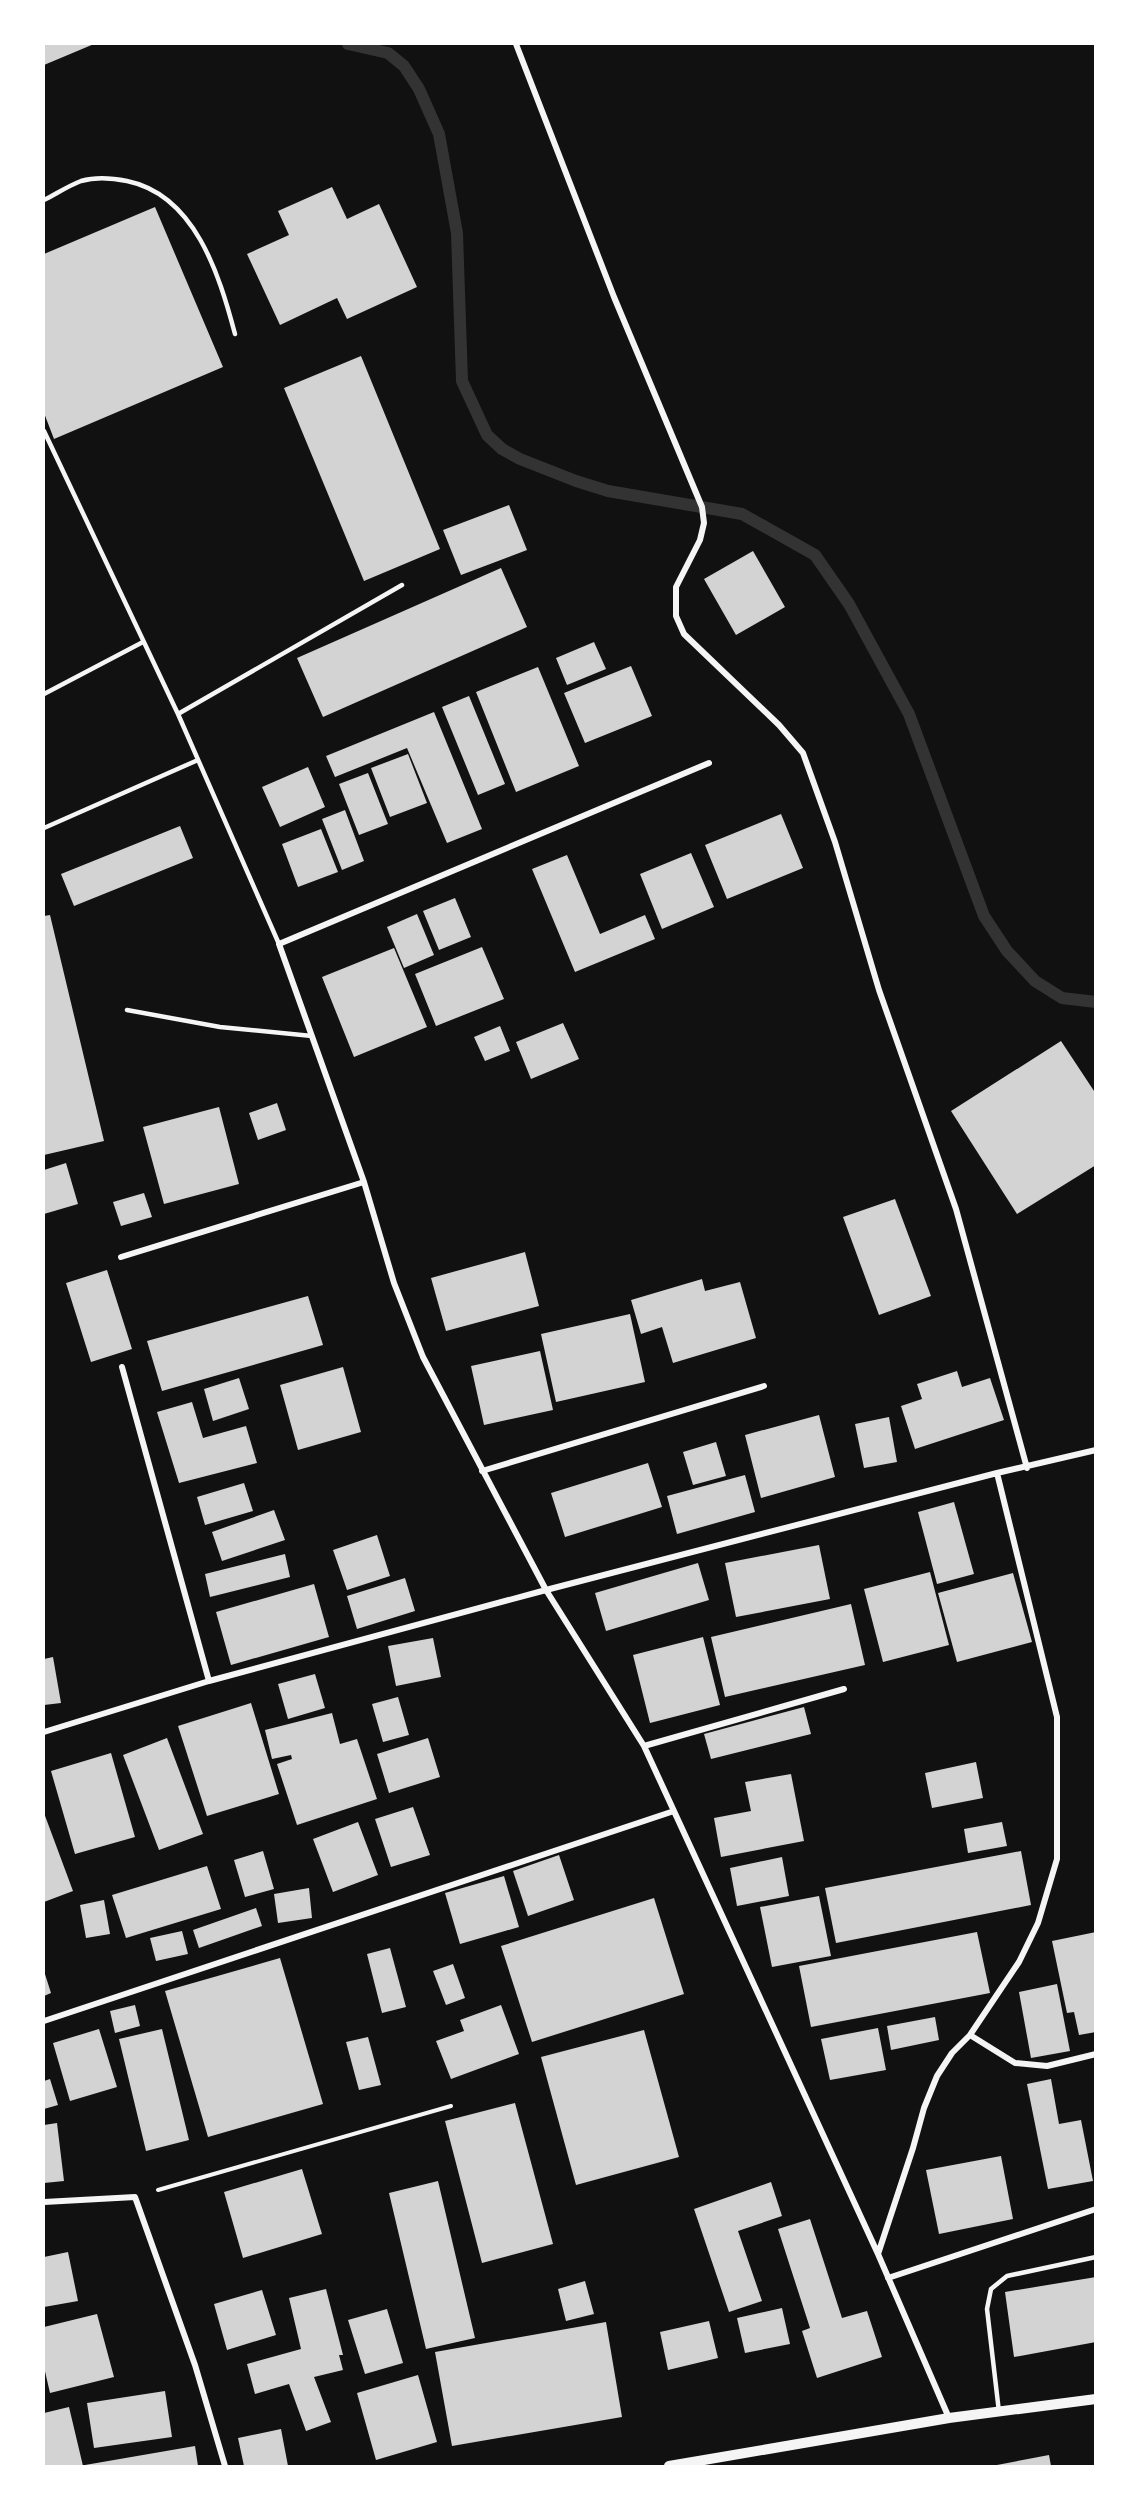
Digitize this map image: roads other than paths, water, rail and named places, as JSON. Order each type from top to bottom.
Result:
[{"type":"street","points":[[516,44],[614,297],[702,507],[704,523],[700,540],[676,587],[676,616],[684,634],[780,725],[803,753],[835,842],[879,990],[956,1209],[1027,1468]]},
{"type":"street","points":[[709,763],[279,944],[364,1182],[394,1282],[423,1357],[546,1590],[644,1746],[878,2254],[949,2418]]},
{"type":"street","points":[[121,1257],[364,1182]]},
{"type":"street","points":[[122,1367],[209,1682]]},
{"type":"street","points":[[482,1471],[764,1386]]},
{"type":"street","points":[[44,1732],[209,1682],[546,1590],[997,1473],[1027,1468],[1095,1450]]},
{"type":"street","points":[[878,2254],[924,2108],[937,2076],[952,2053],[970,2035],[1019,1962],[1038,1923],[1057,1859],[1057,1718],[997,1473]]},
{"type":"street","points":[[644,1746],[844,1689]]},
{"type":"street","points":[[44,2021],[674,1811]]},
{"type":"street","points":[[970,2035],[1015,2063],[1047,2066],[1095,2054]]},
{"type":"street","points":[[44,2202],[135,2197],[195,2365],[225,2466]]},
{"type":"street","points":[[888,2278],[1095,2209]]},
{"type":"street","points":[[669,2466],[719,2462],[949,2418],[1095,2399]]},
{"type":"lane","points":[[44,200],[82,181],[112,178],[142,184],[165,195],[190,224],[213,266],[235,334]]},
{"type":"lane","points":[[44,431],[178,714],[279,944]]},
{"type":"lane","points":[[178,714],[402,585]]},
{"type":"lane","points":[[44,694],[143,642]]},
{"type":"lane","points":[[44,828],[198,760]]},
{"type":"lane","points":[[127,1010],[220,1027],[312,1036]]},
{"type":"lane","points":[[999,2412],[987,2309],[991,2289],[1007,2276],[1095,2257]]},
{"type":"waterway","points":[[348,44],[388,53],[404,66],[419,89],[439,134],[457,233],[462,381],[487,435],[502,449],[520,459],[608,491],[742,514],[815,555],[849,604],[909,714],[984,916],[1007,951],[1035,981],[1062,998],[1096,1002]]}]
